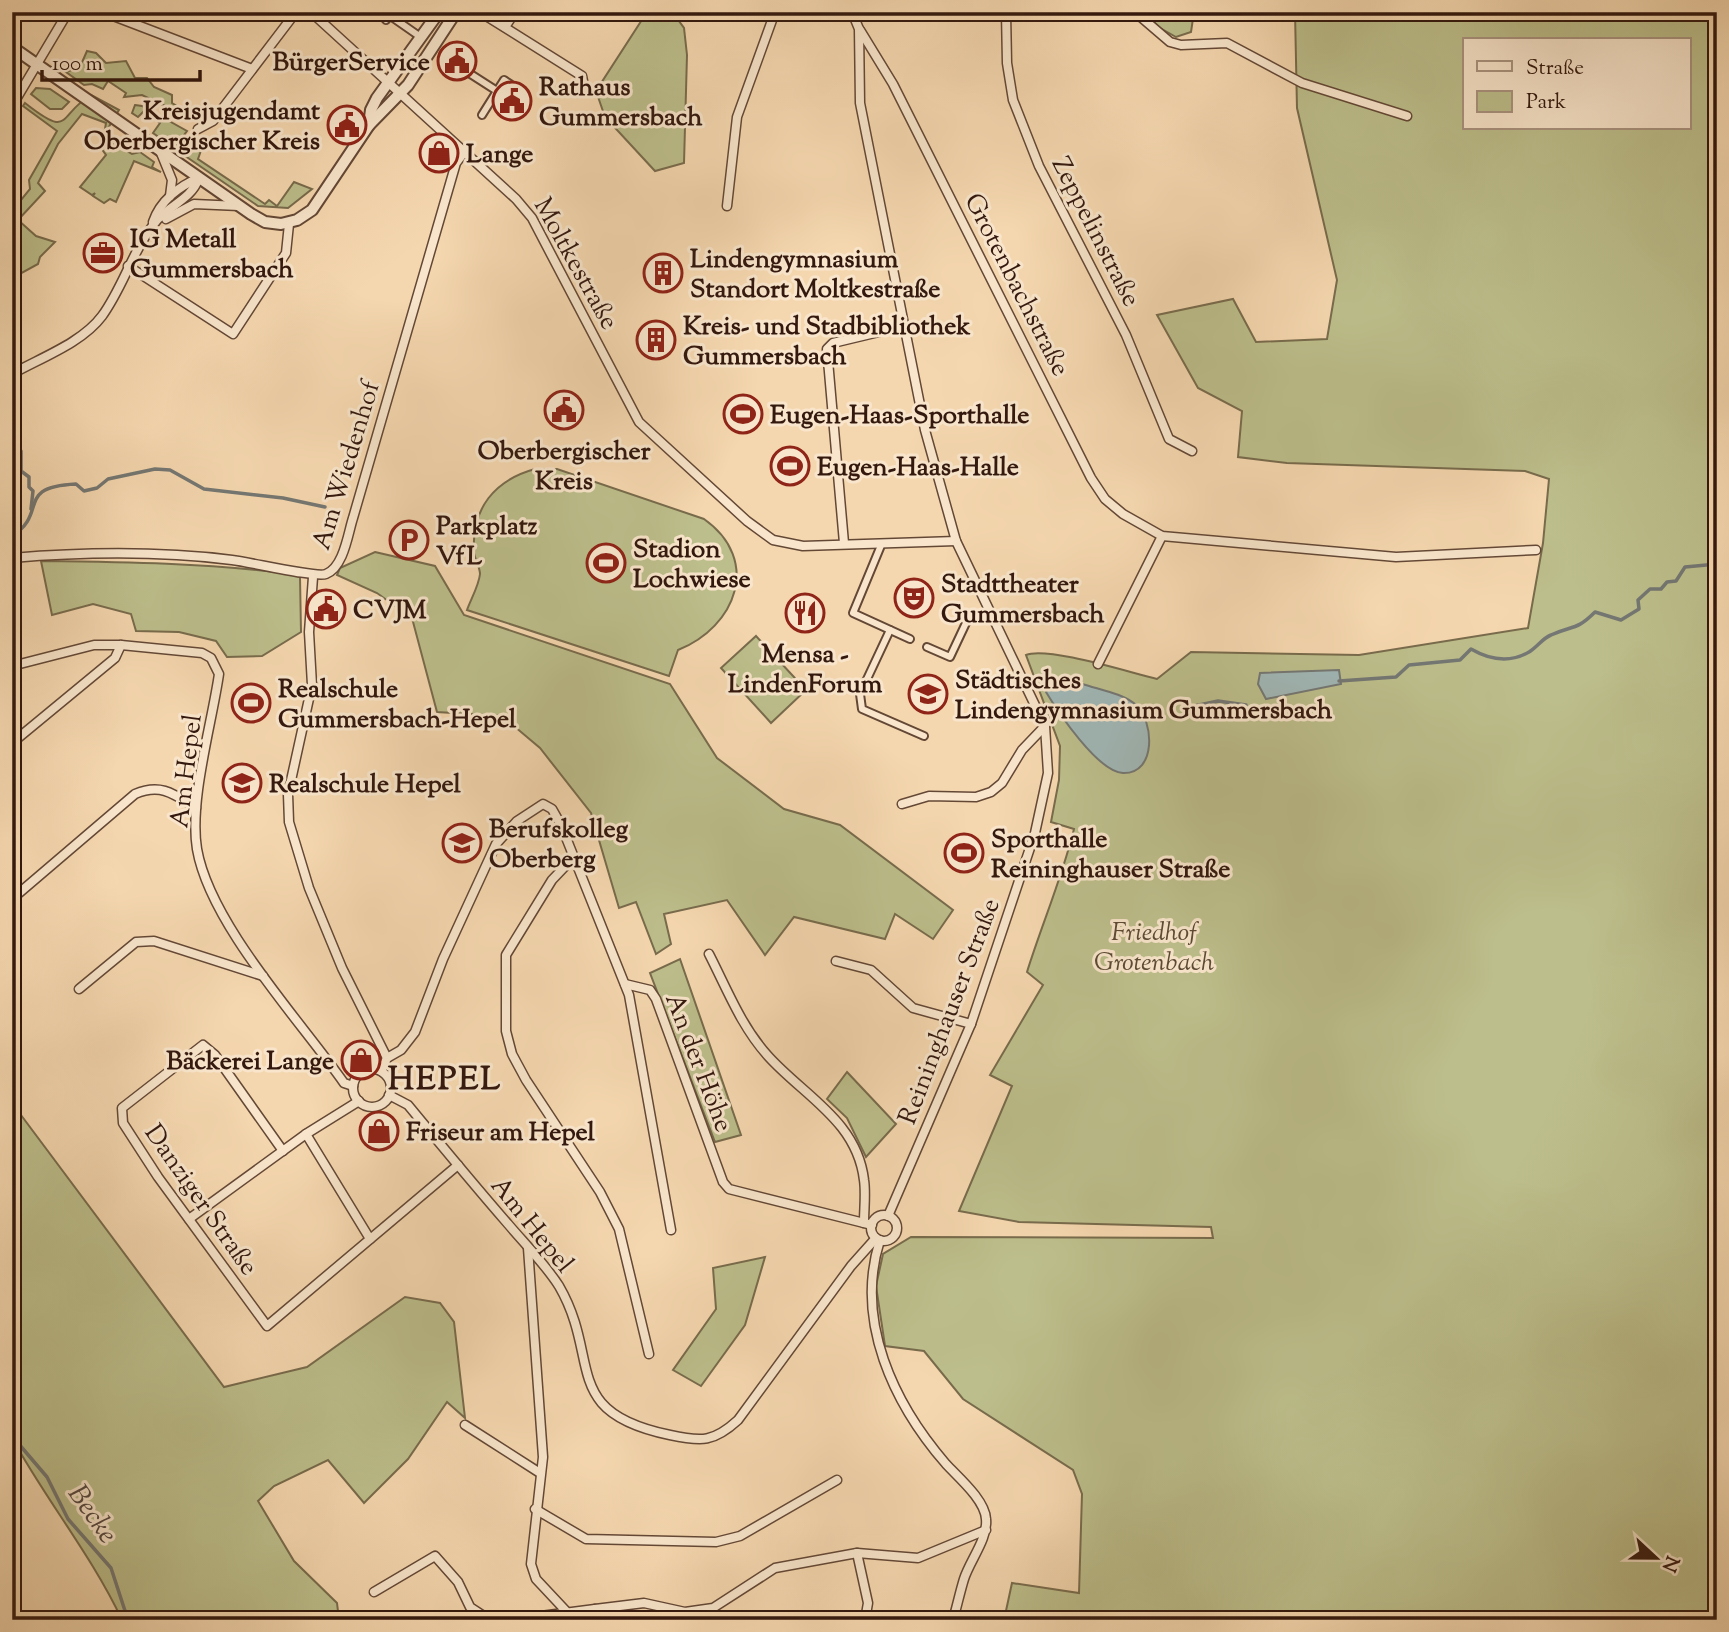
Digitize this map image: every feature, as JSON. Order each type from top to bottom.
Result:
[{"type":"street","points":[[12,106],[68,12]]},
{"type":"street","points":[[103,12],[252,69]]},
{"type":"street","points":[[198,129],[213,121],[296,12]]},
{"type":"street","points":[[379,12],[386,20],[390,14],[422,38]]},
{"type":"street","points":[[369,125],[371,110],[439,12]]},
{"type":"street","points":[[12,47],[239,206],[265,222],[289,224],[317,204],[369,125],[401,92],[456,12]]},
{"type":"street","points":[[480,12],[582,76],[584,86]]},
{"type":"street","points":[[505,27],[515,12]]},
{"type":"street","points":[[726,206],[737,117],[775,12]]},
{"type":"street","name":"Reininghauser Straße","points":[[852,12],[859,29],[860,103],[925,430],[956,541],[1045,726],[1049,755],[1045,796],[971,1024],[888,1216],[895,1222],[897,1231],[888,1240],[878,1239]]},
{"type":"street","name":"Zeppelinstraße","points":[[1006,12],[1007,63],[1013,100],[1039,166],[1114,311],[1169,439],[1192,451]]},
{"type":"street","points":[[1135,12],[1170,42],[1181,45],[1227,43],[1302,83],[1407,116]]},
{"type":"street","name":"Moltkestraße","points":[[316,14],[511,193],[532,218],[639,422],[658,443],[747,521],[773,540],[803,546],[956,541]]},
{"type":"street","name":"Grotenbachstraße","points":[[859,29],[899,96],[1091,478],[1105,499],[1122,514],[1161,536],[1396,557],[1536,550]]},
{"type":"street","points":[[444,57],[497,91]]},
{"type":"street","points":[[482,116],[504,80],[510,84]]},
{"type":"street","name":"Am Wiedenhof","points":[[387,1058],[342,968],[309,888],[289,822],[288,794],[312,685],[309,632],[313,577],[326,574],[338,563],[456,163],[465,151]]},
{"type":"street","points":[[161,153],[172,180],[170,197]]},
{"type":"street","points":[[12,374],[91,327],[108,305],[155,215],[182,186],[199,178]]},
{"type":"street","points":[[149,231],[167,211],[189,196],[199,178]]},
{"type":"street","points":[[149,231],[173,214],[194,204],[239,206]]},
{"type":"street","points":[[128,267],[233,334],[286,253],[289,224]]},
{"type":"street","points":[[844,544],[827,349],[833,342],[904,326]]},
{"type":"street","points":[[1098,664],[1161,536]]},
{"type":"street","points":[[882,543],[853,613],[910,639]]},
{"type":"street","points":[[12,558],[168,554],[292,569],[313,577]]},
{"type":"street","points":[[928,647],[950,657],[966,623]]},
{"type":"street","points":[[890,630],[860,694],[862,709],[924,736]]},
{"type":"street","name":"Am Hepel","points":[[12,666],[94,645],[202,653],[216,666],[218,684],[196,808],[197,848],[212,895],[263,976],[344,1083],[353,1086]]},
{"type":"street","points":[[12,743],[115,658],[121,645]]},
{"type":"street","points":[[902,804],[929,796],[975,797],[991,792],[1002,783],[1022,750],[1045,726]]},
{"type":"street","points":[[12,899],[135,794],[149,788],[164,788],[196,808]]},
{"type":"street","points":[[381,1071],[387,1058],[401,1050],[415,1032],[481,872],[496,844],[517,821],[543,804],[552,809],[625,984]]},
{"type":"street","points":[[572,859],[552,880],[506,956],[506,1031],[512,1054],[526,1080],[600,1192],[619,1229],[649,1354]]},
{"type":"street","points":[[79,989],[136,942],[154,942],[263,976]]},
{"type":"street","points":[[709,954],[737,1012],[767,1055],[836,1117],[857,1150],[864,1180],[868,1224],[878,1239],[872,1284],[880,1352],[898,1398],[922,1437],[981,1506],[987,1517],[986,1530],[964,1577],[953,1620]]},
{"type":"street","points":[[836,961],[871,970],[913,1008],[971,1024]]},
{"type":"street","name":"An der Höhe","points":[[671,1230],[625,984],[640,985],[650,990],[656,999],[723,1182],[729,1189],[868,1224]]},
{"type":"street","name":"Danziger Straße","points":[[283,1151],[215,1055],[203,1045],[122,1108],[122,1123],[267,1326],[370,1239]]},
{"type":"street","points":[[189,1219],[306,1134],[359,1101],[376,1106],[389,1095],[389,1079],[381,1071],[370,1069],[360,1073],[353,1086],[359,1101]]},
{"type":"street","name":"Am Hepel","points":[[389,1095],[408,1105],[559,1287],[577,1331],[590,1387],[602,1405],[635,1428],[695,1440],[723,1433],[738,1420],[851,1266],[878,1239]]},
{"type":"street","points":[[306,1134],[370,1239],[458,1165]]},
{"type":"street","points":[[868,1224],[876,1218],[888,1216]]},
{"type":"street","points":[[528,1248],[543,1457],[535,1508],[531,1564],[545,1591],[566,1611]]},
{"type":"street","points":[[465,1425],[540,1473]]},
{"type":"street","points":[[535,1508],[586,1539],[716,1542],[740,1536],[836,1480]]},
{"type":"street","points":[[510,1620],[644,1603],[685,1612],[713,1608],[775,1568],[857,1553],[918,1558],[986,1530]]},
{"type":"street","points":[[857,1553],[868,1603],[865,1620]]},
{"type":"street","points":[[374,1592],[435,1556],[458,1582],[470,1607],[490,1620]]},
{"type":"street","points":[[595,1609],[604,1620]]},
{"type":"green space","points":[[647,12],[673,13],[684,28],[687,55],[684,163],[655,171],[605,117],[596,91]]},
{"type":"green space","points":[[1143,12],[1194,12],[1191,32],[1176,37],[1160,28]]},
{"type":"green space","name":"Friedhof Grotenbach","points":[[1295,12],[1717,12],[1717,1620],[1004,1620],[1012,1583],[1079,1593],[1082,1494],[1073,1470],[963,1399],[924,1351],[885,1346],[876,1286],[883,1254],[911,1237],[1213,1238],[1211,1227],[1019,1222],[959,1211],[1012,1086],[990,1075],[1043,985],[1027,972],[1074,829],[1051,822],[1059,780],[1060,746],[1026,655],[1037,653],[1070,657],[1157,679],[1191,652],[1359,655],[1528,628],[1543,543],[1549,479],[1525,471],[1287,463],[1238,457],[1242,411],[1198,388],[1157,315],[1233,299],[1256,342],[1327,339],[1337,280],[1297,108]]},
{"type":"green space","points":[[87,51],[96,53],[106,63],[126,61],[135,78],[147,78],[154,87],[172,95],[172,103],[180,108],[182,114],[142,95],[124,97],[126,93],[108,81],[103,89],[92,84],[84,85],[66,72],[80,67]]},
{"type":"green space","points":[[36,88],[50,89],[69,102],[62,109],[50,109],[31,94]]},
{"type":"green space","points":[[91,95],[119,110],[104,135],[106,123],[82,114],[58,144],[38,183],[45,191],[18,220],[36,236],[55,242],[40,257],[38,264],[18,275],[13,268],[12,211],[30,189],[29,180],[57,131],[23,106],[25,103],[50,120],[58,122]]},
{"type":"green space","points":[[135,105],[142,106],[187,131],[174,148],[153,133],[160,123],[144,111],[138,117],[132,113]]},
{"type":"green space","points":[[189,136],[203,145],[198,159],[265,204],[269,200],[277,206],[294,182],[312,189],[288,208],[258,206],[178,151]]},
{"type":"green space","points":[[114,140],[113,143],[132,154],[140,152],[154,162],[152,167],[161,172],[134,161],[116,202],[110,199],[104,203],[93,196],[95,193],[92,195],[80,187],[106,155],[101,148]]},
{"type":"green space","name":"Stadion Lochwiese","points":[[535,469],[557,469],[704,519],[722,535],[733,554],[737,572],[734,591],[727,609],[715,626],[678,650],[669,676],[467,610],[480,574],[474,553],[474,537],[481,510],[488,498],[508,480]]},
{"type":"green space","points":[[375,552],[435,566],[464,615],[670,684],[717,758],[784,809],[840,825],[953,910],[933,939],[895,914],[885,939],[794,917],[765,955],[727,900],[664,914],[671,944],[656,954],[636,902],[619,908],[591,813],[540,748],[502,716],[437,712],[412,618],[377,593],[337,575],[340,568]]},
{"type":"green space","points":[[41,561],[198,565],[292,574],[300,577],[301,632],[262,656],[227,657],[216,641],[179,632],[136,631],[131,614],[93,604],[52,615]]},
{"type":"green space","points":[[756,636],[806,690],[771,723],[721,668]]},
{"type":"green space","points":[[680,959],[741,1135],[715,1142],[650,973]]},
{"type":"green space","points":[[847,1072],[896,1124],[866,1157],[847,1118],[827,1099]]},
{"type":"green space","points":[[12,1103],[224,1387],[307,1367],[405,1297],[440,1303],[454,1322],[465,1418],[447,1402],[408,1459],[364,1503],[328,1460],[274,1486],[258,1501],[294,1561],[337,1603],[339,1620],[122,1620],[97,1573],[12,1438]]},
{"type":"green space","points":[[765,1257],[745,1325],[701,1386],[673,1370],[716,1309],[713,1268]]},
{"type":"water","points":[[1339,670],[1341,684],[1266,699],[1258,684],[1260,673]]},
{"type":"water","points":[[1053,679],[1069,680],[1111,693],[1136,705],[1142,713],[1149,734],[1147,756],[1142,765],[1134,771],[1123,773],[1102,763],[1069,726],[1046,692]]},
{"type":"waterway","points":[[21,451],[21,471],[29,477],[29,487],[33,491],[31,509]]},
{"type":"waterway","points":[[12,536],[29,519],[38,496],[45,490],[76,484],[84,491],[97,488],[108,479],[155,469],[170,470],[204,489],[283,498],[325,507]]},
{"type":"waterway","points":[[1339,681],[1396,677],[1409,665],[1460,660],[1471,649],[1485,656],[1515,658],[1532,650],[1548,636],[1579,625],[1595,612],[1621,620],[1639,609],[1638,600],[1650,589],[1661,589],[1667,582],[1676,581],[1685,567],[1717,564]]},
{"type":"waterway","points":[[1185,708],[1218,701],[1246,705]]},
{"type":"waterway","name":"Becke","points":[[12,1436],[47,1477],[68,1519],[111,1568],[128,1620]]},
{"type":"place","name":"BürgerService","points":[[457,61]]},
{"type":"place","name":"Rathaus Gummersbach","points":[[512,101]]},
{"type":"place","name":"Kreisjugendamt Oberbergischer Kreis","points":[[347,125]]},
{"type":"place","name":"Lange","points":[[439,153]]},
{"type":"place","name":"IG Metall Gummersbach","points":[[103,253]]},
{"type":"place","name":"Lindengymnasium Standort Moltkestraße","points":[[663,273]]},
{"type":"place","name":"Kreis- und Stadbibliothek Gummersbach","points":[[656,340]]},
{"type":"place","name":"Oberbergischer Kreis","points":[[564,410]]},
{"type":"place","name":"Eugen-Haas-Sporthalle","points":[[743,414]]},
{"type":"place","name":"Eugen-Haas-Halle","points":[[790,466]]},
{"type":"place","name":"Parkplatz VfL","points":[[409,540]]},
{"type":"place","name":"Stadion Lochwiese","points":[[606,563]]},
{"type":"place","name":"Stadttheater Gummersbach","points":[[914,598]]},
{"type":"place","name":"CVJM","points":[[326,609]]},
{"type":"place","name":"Mensa - LindenForum","points":[[805,613]]},
{"type":"place","name":"Städtisches Lindengymnasium Gummersbach","points":[[928,694]]},
{"type":"place","name":"Realschule Gummersbach-Hepel","points":[[251,703]]},
{"type":"place","name":"Realschule Hepel","points":[[242,783]]},
{"type":"place","name":"Berufskolleg Oberberg","points":[[462,843]]},
{"type":"place","name":"Sporthalle Reininghauser Straße","points":[[964,853]]},
{"type":"place","name":"Bäckerei Lange","points":[[361,1060]]},
{"type":"place","name":"Friseur am Hepel","points":[[379,1131]]},
{"type":"district","name":"HEPEL","points":[[445,1077]]}]
